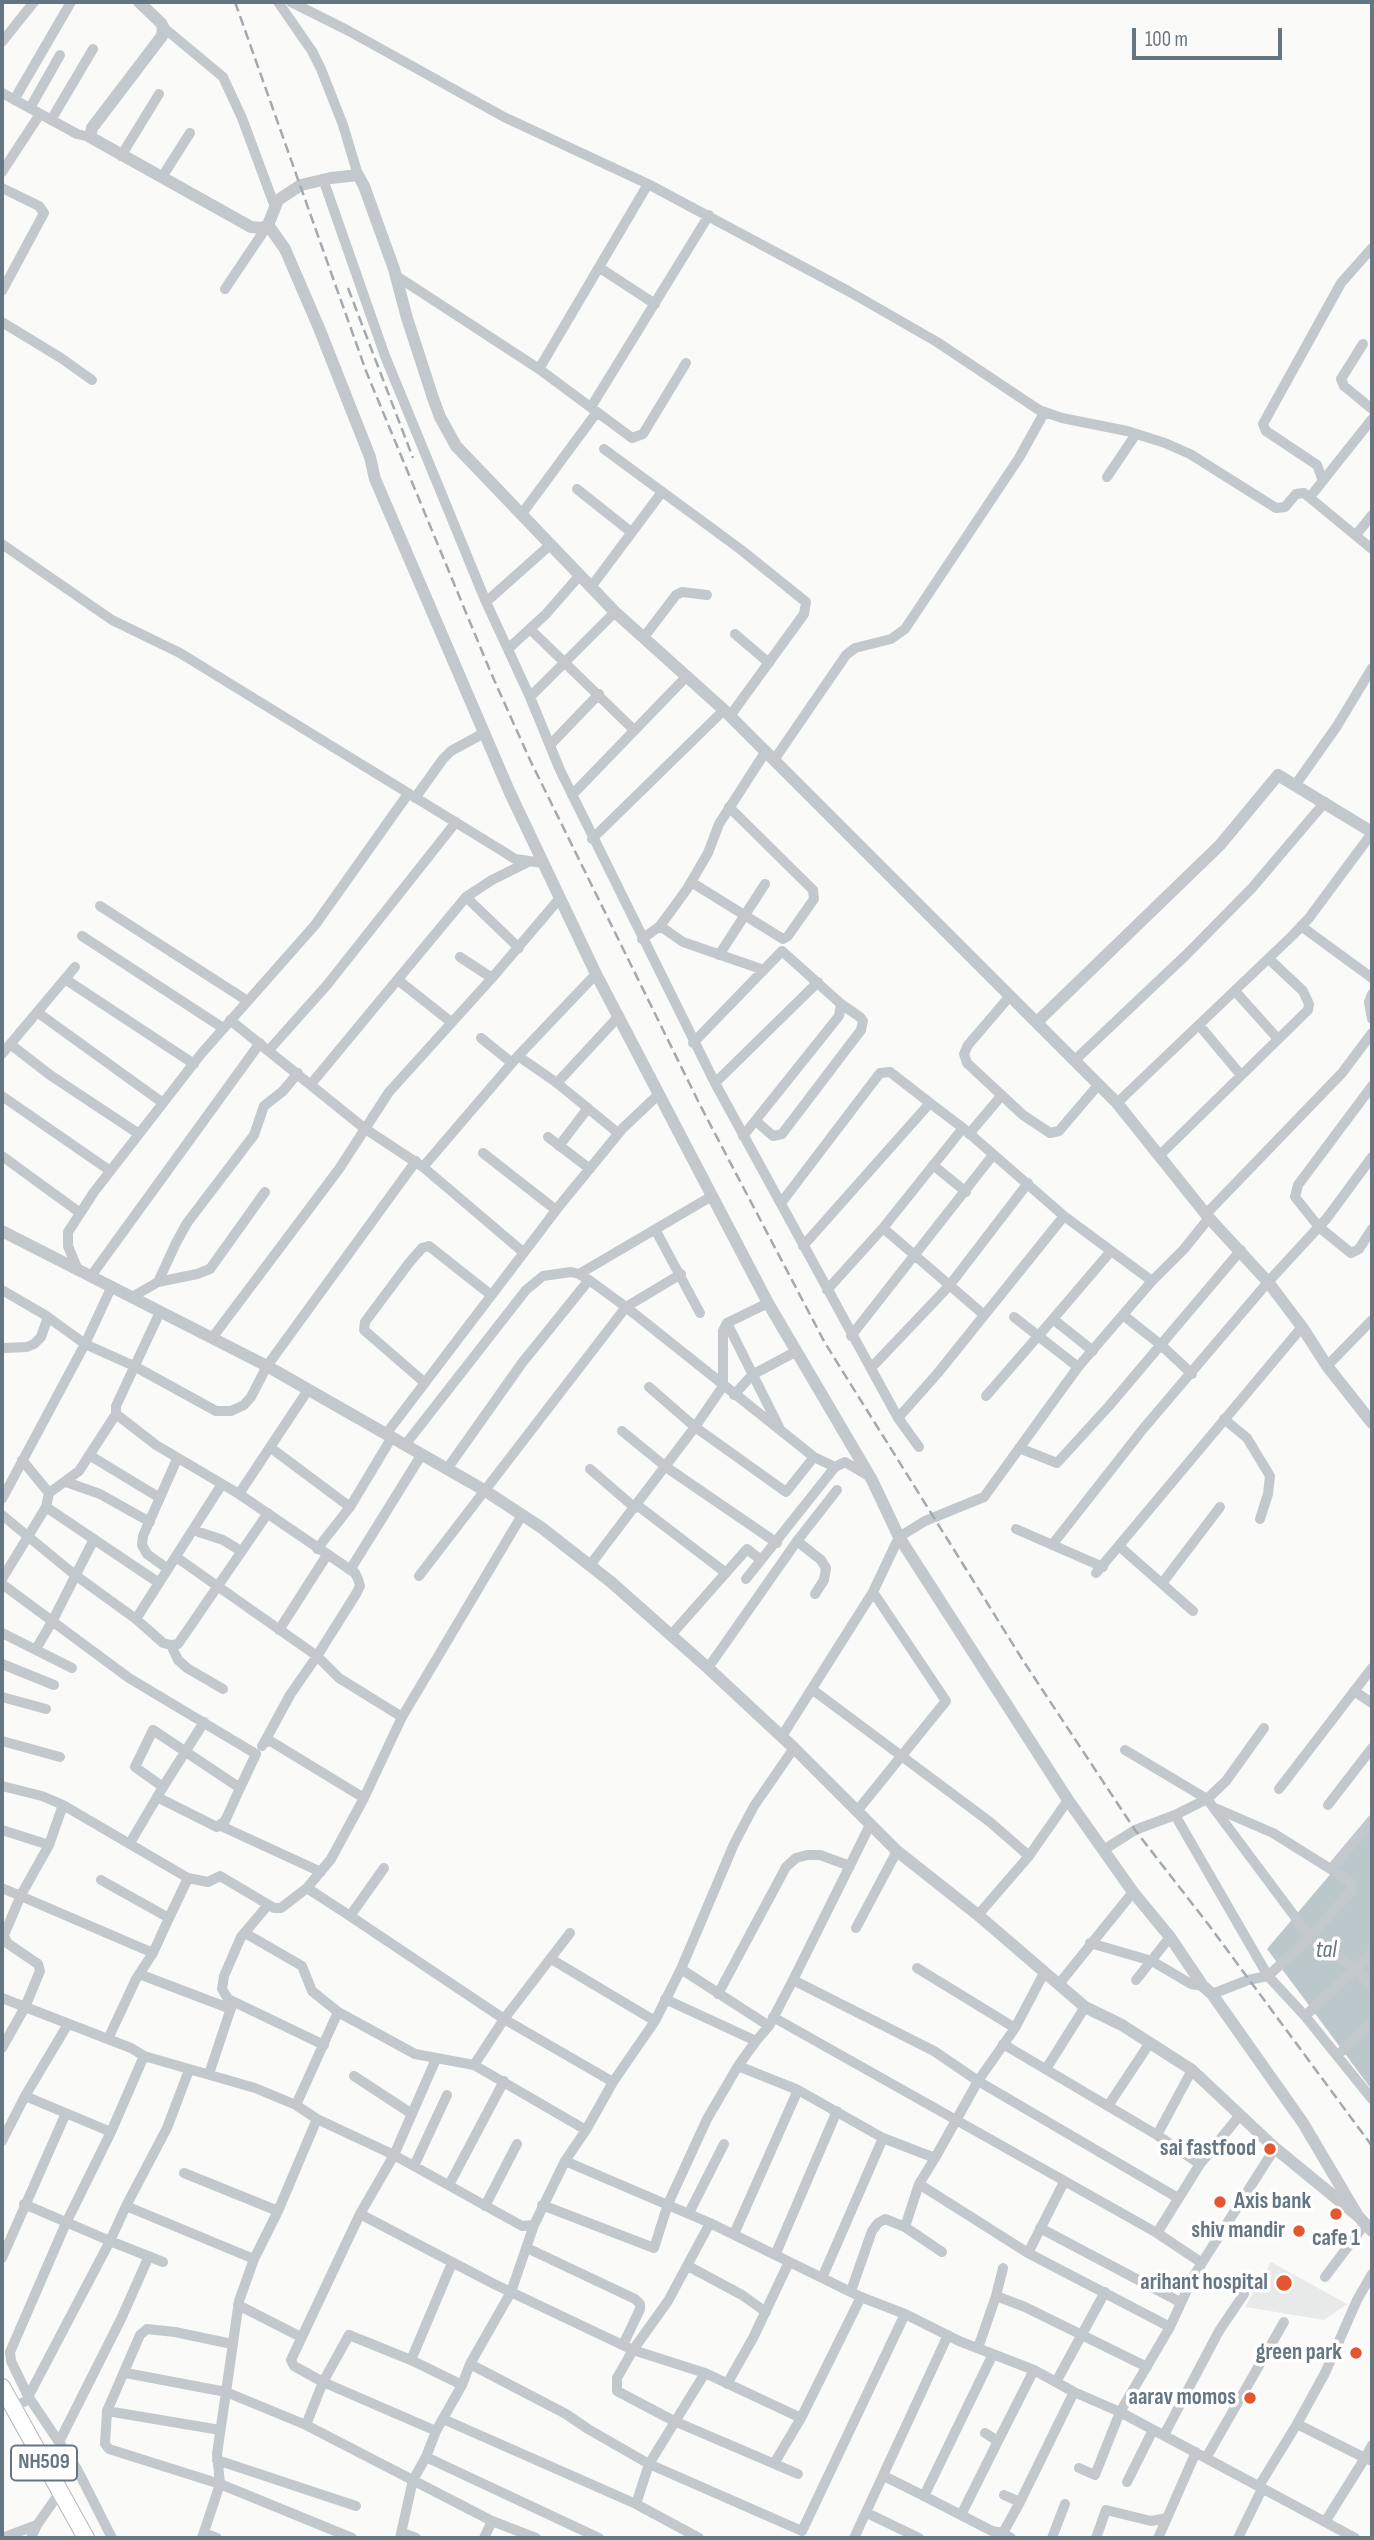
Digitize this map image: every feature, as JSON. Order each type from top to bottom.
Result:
[{"type":"highway","name":"NH509","points":[[2,2388],[21,2402],[60,2492],[86,2538]]},
{"type":"street","points":[[2,42],[34,2]]},
{"type":"street","points":[[71,2],[6,98],[77,134],[90,137],[245,226],[262,228],[268,225]]},
{"type":"street","points":[[139,2],[186,48],[215,68],[223,77],[245,125],[275,207]]},
{"type":"street","points":[[278,2],[312,51],[321,69],[395,275],[433,398],[448,432],[463,454],[615,612],[770,755],[1117,1104],[1208,1216],[1268,1282],[1327,1366],[1370,1415]]},
{"type":"street","points":[[291,2],[512,120],[709,215],[908,325],[1044,412],[1136,434],[1190,454],[1271,506],[1281,509],[1300,493],[1310,497],[1372,549]]},
{"type":"street","points":[[90,137],[92,128],[162,36],[163,27]]},
{"type":"street","points":[[51,120],[93,49]]},
{"type":"street","points":[[30,108],[60,55]]},
{"type":"street","points":[[121,156],[159,94]]},
{"type":"street","points":[[2,172],[40,114]]},
{"type":"street","points":[[162,177],[190,133]]},
{"type":"street","points":[[225,289],[268,225],[278,200],[288,191],[309,181],[358,175]]},
{"type":"street","points":[[323,179],[385,356],[486,602],[592,839],[693,1043],[743,1136],[898,1418],[919,1447]]},
{"type":"street","points":[[539,369],[648,184]]},
{"type":"street","points":[[2,188],[39,206],[44,213],[2,290]]},
{"type":"street","points":[[521,515],[594,409],[709,215]]},
{"type":"street","points":[[268,225],[285,249],[319,328],[370,457],[375,479],[542,863],[658,1095],[768,1303],[872,1480],[900,1537],[1068,1800],[1303,2123],[1365,2224]]},
{"type":"street","points":[[1323,481],[1317,465],[1266,431],[1263,424],[1341,283],[1372,248]]},
{"type":"street","points":[[600,268],[655,304]]},
{"type":"street","points":[[395,275],[539,369],[628,436],[639,437],[647,428],[686,363]]},
{"type":"street","points":[[2,322],[92,380]]},
{"type":"street","points":[[1363,344],[1341,379],[1343,386],[1372,409]]},
{"type":"street","points":[[642,939],[660,926],[691,883],[729,807],[846,654],[855,648],[891,639],[905,629],[1012,469],[1044,412]]},
{"type":"street","points":[[1310,497],[1372,419]]},
{"type":"street","points":[[1107,477],[1136,434]]},
{"type":"street","points":[[592,839],[727,713],[769,663],[804,614],[806,602],[604,449]]},
{"type":"street","points":[[577,489],[631,532]]},
{"type":"street","points":[[591,587],[662,492]]},
{"type":"street","points":[[1356,535],[1372,515]]},
{"type":"street","points":[[2,544],[112,620],[180,653],[516,859],[542,863]]},
{"type":"street","points":[[486,602],[551,545]]},
{"type":"street","points":[[508,649],[531,630],[580,575]]},
{"type":"street","points":[[644,636],[676,595],[682,592],[707,595]]},
{"type":"street","points":[[530,697],[615,612]]},
{"type":"street","points":[[531,630],[634,730]]},
{"type":"street","points":[[736,634],[769,663]]},
{"type":"street","points":[[1296,784],[1344,717],[1372,668]]},
{"type":"street","points":[[572,795],[687,676]]},
{"type":"street","points":[[550,745],[598,694]]},
{"type":"street","points":[[77,1268],[67,1239],[68,1232],[109,1170],[246,1000],[315,925],[411,796],[443,758],[484,733]]},
{"type":"street","points":[[1037,1022],[1220,845],[1276,777],[1283,776],[1372,833],[1301,926],[1117,1104]]},
{"type":"street","points":[[1075,1060],[1186,956],[1252,888],[1325,802]]},
{"type":"street","points":[[691,883],[783,939],[788,936],[814,899],[815,893],[729,807]]},
{"type":"street","points":[[270,1050],[327,985],[456,822]]},
{"type":"street","points":[[311,1084],[466,897],[528,862]]},
{"type":"street","points":[[719,955],[765,884]]},
{"type":"street","points":[[466,897],[519,948]]},
{"type":"street","points":[[212,1338],[339,1169],[389,1092],[519,948],[560,898]]},
{"type":"street","points":[[100,906],[246,1000]]},
{"type":"street","points":[[660,926],[678,940],[764,970]]},
{"type":"street","points":[[1301,926],[1372,978]]},
{"type":"street","points":[[82,936],[260,1042],[364,1128],[420,1164],[523,1252]]},
{"type":"street","points":[[693,1043],[776,955],[784,951],[841,1004],[860,1017],[863,1021],[861,1030],[782,1134],[773,1136],[756,1121]]},
{"type":"street","points":[[460,957],[492,978]]},
{"type":"street","points":[[1160,1155],[1303,1015],[1310,1004],[1303,991],[1269,959]]},
{"type":"street","points":[[2,1054],[75,967]]},
{"type":"street","points":[[2,1290],[48,1317],[85,1344],[134,1366],[216,1411],[231,1411],[244,1405],[267,1366],[420,1164],[596,974]]},
{"type":"street","points":[[65,979],[194,1063]]},
{"type":"street","points":[[398,980],[451,1022]]},
{"type":"street","points":[[715,1083],[818,982]]},
{"type":"street","points":[[1235,991],[1278,1039]]},
{"type":"street","points":[[1372,994],[1369,1002],[1372,1019]]},
{"type":"street","points":[[1010,996],[968,1045],[964,1054],[967,1063],[1045,1132],[1055,1133],[1098,1084]]},
{"type":"street","points":[[743,1136],[839,1016],[841,1004]]},
{"type":"street","points":[[37,1012],[163,1103]]},
{"type":"street","points":[[557,1083],[619,1016]]},
{"type":"street","points":[[1199,1025],[1240,1074]]},
{"type":"street","points":[[782,1736],[873,1592],[900,1537],[925,1521],[984,1497],[1078,1367],[1152,1281],[1184,1249],[1208,1216],[1342,1073],[1372,1033]]},
{"type":"street","points":[[481,1038],[557,1083],[618,1133]]},
{"type":"street","points":[[91,1276],[260,1042]]},
{"type":"street","points":[[10,1044],[50,1075],[139,1134]]},
{"type":"street","points":[[781,1203],[880,1073],[890,1072],[966,1131],[1064,1216],[1152,1281]]},
{"type":"street","points":[[158,1282],[180,1236],[254,1135],[264,1106],[283,1091],[298,1073]]},
{"type":"street","points":[[1372,1086],[1295,1190],[1298,1203],[1319,1227],[1351,1253],[1359,1249],[1372,1229]]},
{"type":"street","points":[[317,1549],[350,1507],[389,1436],[425,1383],[523,1252],[618,1133],[658,1095]]},
{"type":"street","points":[[2,1096],[109,1170]]},
{"type":"street","points":[[827,1290],[883,1228],[933,1165],[1002,1096]]},
{"type":"street","points":[[803,1246],[930,1103]]},
{"type":"street","points":[[559,1146],[588,1108]]},
{"type":"street","points":[[548,1137],[590,1169]]},
{"type":"street","points":[[483,1153],[556,1210]]},
{"type":"street","points":[[852,1336],[993,1155]]},
{"type":"street","points":[[2,1156],[79,1212]]},
{"type":"street","points":[[1052,1545],[1143,1429],[1268,1282],[1319,1227],[1372,1157]]},
{"type":"street","points":[[933,1165],[965,1192]]},
{"type":"street","points":[[871,1368],[949,1286],[1028,1183]]},
{"type":"street","points":[[132,1297],[158,1282],[209,1269],[265,1192]]},
{"type":"street","points":[[447,1469],[584,1277],[712,1196]]},
{"type":"street","points":[[898,1418],[937,1374],[1064,1216]]},
{"type":"street","points":[[883,1228],[984,1314]]},
{"type":"street","points":[[2,1231],[267,1366],[484,1490],[542,1528],[590,1565],[708,1668],[782,1736],[897,1851],[978,1915],[1084,2007],[1122,2025],[1192,2070],[1275,2148],[1365,2224]]},
{"type":"street","points":[[656,1231],[700,1312]]},
{"type":"street","points":[[425,1383],[364,1330],[365,1322],[401,1273],[422,1248],[429,1246],[491,1295]]},
{"type":"street","points":[[1020,1448],[1057,1463],[1241,1250]]},
{"type":"street","points":[[986,1396],[1111,1251]]},
{"type":"street","points":[[405,1445],[526,1290],[543,1276],[563,1272],[584,1277],[626,1307],[814,1457],[835,1467]]},
{"type":"street","points":[[419,1576],[626,1307],[681,1274]]},
{"type":"street","points":[[2,1499],[85,1344],[111,1286]]},
{"type":"street","points":[[590,1565],[666,1467],[723,1386],[723,1331],[727,1323],[768,1303]]},
{"type":"street","points":[[160,1312],[116,1406],[121,1420],[177,1459],[268,1513],[350,1570],[360,1586],[290,1695],[256,1754],[221,1826]]},
{"type":"street","points":[[1123,1315],[1192,1374]]},
{"type":"street","points":[[2,1350],[34,1345],[41,1337],[48,1317]]},
{"type":"street","points":[[1014,1317],[1078,1367]]},
{"type":"street","points":[[1053,1320],[1093,1351]]},
{"type":"street","points":[[1327,1366],[1372,1320]]},
{"type":"street","points":[[727,1323],[780,1430]]},
{"type":"street","points":[[1016,1529],[1099,1570],[1302,1327]]},
{"type":"street","points":[[734,1395],[752,1375],[795,1352]]},
{"type":"street","points":[[649,1387],[695,1427],[786,1492],[814,1457]]},
{"type":"street","points":[[239,1494],[308,1390]]},
{"type":"street","points":[[117,1414],[79,1471],[49,1493],[46,1507],[2,1577],[129,1678],[256,1754]]},
{"type":"street","points":[[1224,1419],[1247,1438],[1270,1476],[1268,1494],[1260,1519]]},
{"type":"street","points":[[622,1432],[666,1467],[777,1543]]},
{"type":"street","points":[[271,1448],[350,1507]]},
{"type":"street","points":[[350,1570],[422,1454]]},
{"type":"street","points":[[89,1455],[160,1498]]},
{"type":"street","points":[[168,1569],[147,1554],[142,1545],[177,1459]]},
{"type":"street","points":[[22,1460],[49,1493]]},
{"type":"street","points":[[746,1579],[835,1467],[845,1462],[872,1480]]},
{"type":"street","points":[[590,1469],[636,1507],[726,1573]]},
{"type":"street","points":[[66,1482],[100,1494],[150,1522]]},
{"type":"street","points":[[136,1619],[222,1484]]},
{"type":"street","points":[[708,1668],[797,1541],[837,1490]]},
{"type":"street","points":[[46,1507],[159,1583]]},
{"type":"street","points":[[1163,1582],[1220,1507]]},
{"type":"street","points":[[2,1515],[163,1643],[171,1645],[178,1644],[268,1513]]},
{"type":"street","points":[[2,1786],[42,1796],[63,1805],[188,1878],[208,1882],[220,1876],[268,1905],[281,1908],[307,1888],[331,1859],[364,1798],[402,1717],[522,1515]]},
{"type":"street","points":[[193,1530],[222,1540],[241,1551]]},
{"type":"street","points":[[36,1649],[94,1539]]},
{"type":"street","points":[[797,1541],[821,1560],[826,1568],[824,1580],[815,1594]]},
{"type":"street","points":[[1119,1546],[1193,1611]]},
{"type":"street","points":[[671,1635],[747,1549],[761,1560]]},
{"type":"street","points":[[279,1630],[327,1555]]},
{"type":"street","points":[[176,1557],[317,1656],[339,1678],[402,1717]]},
{"type":"street","points":[[857,1811],[946,1701],[873,1592]]},
{"type":"street","points":[[2,1633],[72,1668]]},
{"type":"street","points":[[171,1645],[178,1660],[187,1668],[223,1689]]},
{"type":"street","points":[[2,1664],[54,1685]]},
{"type":"street","points":[[1279,1789],[1372,1668]]},
{"type":"street","points":[[813,1690],[990,1822],[1029,1856]]},
{"type":"street","points":[[1354,1691],[1372,1703]]},
{"type":"street","points":[[2,1697],[46,1709]]},
{"type":"street","points":[[130,1843],[204,1723]]},
{"type":"street","points":[[1105,1849],[1135,1830],[1210,1803],[1264,1728]]},
{"type":"street","points":[[240,1788],[153,1730],[135,1767],[160,1792],[196,1819],[216,1827],[221,1826],[321,1872]]},
{"type":"street","points":[[2,1741],[60,1757]]},
{"type":"street","points":[[265,1741],[272,1742],[312,1765],[364,1798]]},
{"type":"street","points":[[416,2538],[401,2535],[413,2480],[470,2364],[511,2292],[541,2205],[613,2082],[655,2021],[681,1969],[734,1844],[754,1806],[794,1748]]},
{"type":"street","points":[[1328,1805],[1372,1748]]},
{"type":"street","points":[[1090,1943],[1152,1961],[1191,1984],[1208,1990],[1268,1976],[1310,1937],[1351,1891],[1352,1885],[1348,1880],[1331,1869],[1273,1833],[1210,1803],[1125,1750]]},
{"type":"street","points":[[978,1915],[1029,1856],[1068,1800]]},
{"type":"street","points":[[1210,1803],[1310,1937],[1356,1969],[1372,1986]]},
{"type":"street","points":[[2,2048],[40,1971],[38,1964],[3,1939],[21,1895],[49,1845],[63,1805]]},
{"type":"street","points":[[1175,1815],[1268,1976],[1371,2095]]},
{"type":"street","points":[[1331,1869],[1372,1820]]},
{"type":"street","points":[[541,2205],[654,2248],[667,2204],[706,2119],[738,2066],[771,2021],[870,1825]]},
{"type":"street","points":[[2,1830],[49,1845]]},
{"type":"street","points":[[856,1928],[897,1851]]},
{"type":"street","points":[[719,1994],[786,1867],[796,1858],[807,1855],[820,1855],[850,1866]]},
{"type":"street","points":[[350,1916],[384,1868]]},
{"type":"street","points":[[108,2039],[188,1878]]},
{"type":"street","points":[[100,1880],[169,1918]]},
{"type":"street","points":[[2,1888],[153,1953]]},
{"type":"street","points":[[307,1888],[504,2019],[613,2082]]},
{"type":"street","points":[[1059,1984],[1133,1892]]},
{"type":"street","points":[[232,2005],[222,1989],[225,1976],[245,1933],[268,1905]]},
{"type":"street","points":[[245,1933],[302,1966],[312,1991],[338,2012],[415,2054],[474,2065],[586,2130]]},
{"type":"street","points":[[474,2065],[504,2019],[570,1933]]},
{"type":"street","points":[[1136,1980],[1170,1937]]},
{"type":"street","points":[[1305,2016],[1372,1953]]},
{"type":"street","points":[[551,1959],[655,2021]]},
{"type":"street","points":[[916,1968],[1015,2028]]},
{"type":"street","points":[[681,1969],[719,1994],[957,2120],[1157,2233],[1202,2263]]},
{"type":"street","points":[[905,2227],[919,2184],[978,2081],[1015,2028],[1044,1973]]},
{"type":"street","points":[[139,1974],[232,2005],[324,2045]]},
{"type":"street","points":[[793,1980],[934,2051],[978,2081],[1178,2198]]},
{"type":"street","points":[[2,1998],[108,2039],[144,2056],[255,2088],[296,2105],[317,2119],[394,2155],[522,2226],[534,2225]]},
{"type":"street","points":[[664,1999],[756,2041]]},
{"type":"street","points":[[209,2074],[232,2005]]},
{"type":"street","points":[[1046,2069],[1084,2007]]},
{"type":"street","points":[[296,2105],[338,2012]]},
{"type":"street","points":[[1337,2056],[1372,2021]]},
{"type":"street","points":[[2,2141],[68,2024]]},
{"type":"street","points":[[1003,2043],[1157,2135],[1200,2164]]},
{"type":"street","points":[[1108,2106],[1149,2044]]},
{"type":"street","points":[[112,2538],[77,2469],[59,2442],[21,2402],[10,2352],[66,2223],[111,2132],[144,2056]]},
{"type":"street","points":[[436,2059],[394,2155],[360,2214],[292,2355],[292,2363],[323,2382],[436,2431]]},
{"type":"street","points":[[738,2066],[798,2090],[883,2138],[935,2158]]},
{"type":"street","points":[[21,2402],[110,2241],[167,2128],[189,2070]]},
{"type":"street","points":[[1157,2135],[1192,2070]]},
{"type":"street","points":[[354,2076],[412,2114]]},
{"type":"street","points":[[449,2185],[504,2081]]},
{"type":"street","points":[[734,2234],[798,2090]]},
{"type":"street","points":[[414,2166],[447,2095]]},
{"type":"street","points":[[25,2096],[111,2132]]},
{"type":"street","points":[[776,2253],[837,2110]]},
{"type":"street","points":[[2,2258],[66,2113]]},
{"type":"street","points":[[1157,2233],[1200,2164],[1240,2115]]},
{"type":"street","points":[[217,2538],[203,2535],[220,2484],[217,2460],[220,2430],[238,2305],[254,2259],[278,2211],[317,2119]]},
{"type":"street","points":[[822,2277],[883,2138]]},
{"type":"street","points":[[485,2206],[517,2144]]},
{"type":"street","points":[[689,2213],[724,2144]]},
{"type":"street","points":[[1079,2468],[1095,2475],[1120,2412],[1170,2327],[1180,2302],[1275,2148]]},
{"type":"street","points":[[565,2161],[689,2213],[856,2294],[1034,2371],[1120,2412],[1356,2538]]},
{"type":"street","points":[[184,2173],[278,2211]]},
{"type":"street","points":[[1028,2253],[1064,2182]]},
{"type":"street","points":[[919,2184],[1028,2253],[1170,2327]]},
{"type":"street","points":[[24,2204],[163,2262]]},
{"type":"street","points":[[126,2206],[254,2259]]},
{"type":"street","points":[[360,2214],[452,2263],[628,2348],[705,2373],[801,2418]]},
{"type":"street","points":[[775,2462],[801,2418],[856,2294],[872,2231],[878,2222],[885,2219],[905,2227],[942,2252]]},
{"type":"street","points":[[628,2348],[668,2301],[710,2223]]},
{"type":"street","points":[[1325,2277],[1365,2224]]},
{"type":"street","points":[[1040,2228],[1180,2302]]},
{"type":"street","points":[[527,2248],[635,2299],[640,2304],[617,2378],[617,2391],[674,2421],[799,2474]]},
{"type":"street","points":[[59,2442],[121,2319],[149,2256]]},
{"type":"street","points":[[727,2384],[766,2312],[789,2262]]},
{"type":"street","points":[[411,2360],[452,2263]]},
{"type":"street","points":[[688,2266],[742,2295],[766,2312]]},
{"type":"street","points":[[978,2348],[1003,2268]]},
{"type":"street","points":[[1238,2538],[1260,2487],[1325,2373],[1372,2274]]},
{"type":"street","points":[[1056,2382],[1105,2292]]},
{"type":"street","points":[[1164,2435],[1219,2331],[1244,2294]]},
{"type":"street","points":[[996,2295],[1147,2367]]},
{"type":"street","points":[[238,2305],[301,2337]]},
{"type":"street","points":[[470,2364],[566,2413],[649,2464],[800,2535],[905,2314]]},
{"type":"street","points":[[1206,2458],[1284,2322]]},
{"type":"street","points":[[232,2344],[147,2329],[140,2335],[107,2411],[105,2444],[109,2449],[220,2484],[352,2538]]},
{"type":"street","points":[[306,2425],[323,2382],[349,2335],[411,2360],[462,2385]]},
{"type":"street","points":[[854,2538],[948,2335]]},
{"type":"street","points":[[924,2496],[993,2354]]},
{"type":"street","points":[[961,2515],[1034,2371]]},
{"type":"street","points":[[126,2372],[226,2392],[306,2425],[492,2521],[536,2538]]},
{"type":"street","points":[[636,2504],[649,2464],[705,2373]]},
{"type":"street","points":[[884,2476],[992,2532],[1007,2536],[1020,2502],[1074,2392]]},
{"type":"street","points":[[107,2411],[220,2430]]},
{"type":"street","points":[[443,2419],[636,2504],[699,2538]]},
{"type":"street","points":[[1297,2424],[1368,2459]]},
{"type":"street","points":[[1127,2482],[1153,2430]]},
{"type":"street","points":[[985,2433],[998,2441]]},
{"type":"street","points":[[1325,2522],[1368,2459],[1372,2445]]},
{"type":"street","points":[[1158,2538],[1196,2452]]},
{"type":"street","points":[[426,2456],[599,2538]]},
{"type":"street","points":[[217,2460],[356,2506]]},
{"type":"street","points":[[31,2538],[60,2492]]},
{"type":"street","points":[[1004,2495],[1020,2502]]},
{"type":"street","points":[[1052,2538],[1065,2504]]},
{"type":"street","points":[[1096,2538],[1106,2510],[1151,2521],[1167,2518]]},
{"type":"street","points":[[867,2513],[919,2538]]},
{"type":"street","points":[[484,2538],[492,2521]]},
{"type":"street","points":[[2,2538],[37,2525]]},
{"type":"shaded area","name":"arihant hospital","points":[[1271,2262],[1347,2304],[1324,2320],[1245,2307]]},
{"type":"water","name":"tal","points":[[1372,1825],[1372,2090],[1267,1949]]},
{"type":"railway","points":[[235,2],[366,371],[491,673],[530,760],[700,1105],[825,1343],[1024,1662],[1135,1830],[1372,2146]]},
{"type":"railway","points":[[348,288],[413,458]]},
{"type":"place","name":"sai fastfood","points":[[1270,2149]]},
{"type":"place","name":"Axis bank","points":[[1220,2202]]},
{"type":"place","name":"cafe 1","points":[[1336,2214]]},
{"type":"place","name":"shiv mandir","points":[[1299,2231]]},
{"type":"place","name":"arihant hospital","points":[[1284,2283]]},
{"type":"place","name":"green park","points":[[1356,2353]]},
{"type":"place","name":"aarav momos","points":[[1250,2398]]}]
